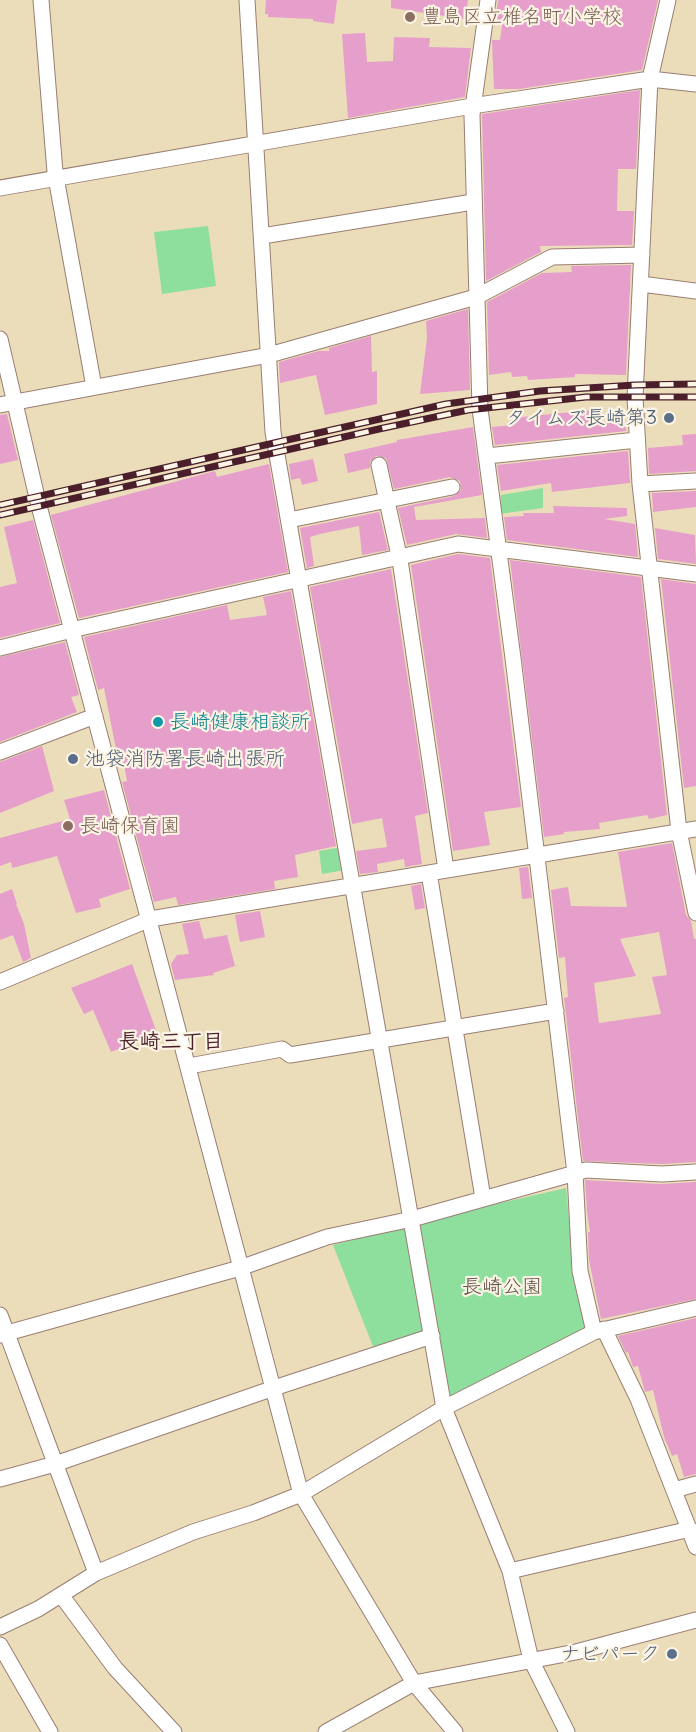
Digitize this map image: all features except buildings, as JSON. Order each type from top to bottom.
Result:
[{"type":"street","points":[[41,0],[56,179],[94,387]]},
{"type":"street","points":[[247,0],[273,432],[444,1408],[510,1571],[531,1660],[567,1732]]},
{"type":"street","points":[[488,0],[472,105],[479,390],[575,1173],[580,1271],[599,1331],[638,1399],[696,1547]]},
{"type":"street","points":[[668,0],[650,79],[635,397],[640,484],[680,831],[696,913]]},
{"type":"street","points":[[0,188],[472,105],[650,79],[696,84]]},
{"type":"street","points":[[261,236],[473,202]]},
{"type":"street","points":[[0,405],[269,355],[476,297],[552,257],[642,255]]},
{"type":"street","points":[[641,284],[696,291]]},
{"type":"street","points":[[0,339],[39,506],[301,1494],[414,1683],[455,1732]]},
{"type":"street","points":[[487,456],[638,440]]},
{"type":"street","points":[[379,465],[400,557],[446,870]]},
{"type":"street","points":[[640,484],[696,481]]},
{"type":"street","points":[[289,520],[452,486]]},
{"type":"street","points":[[0,648],[458,544],[696,574]]},
{"type":"street","points":[[0,752],[96,716]]},
{"type":"street","points":[[0,982],[150,919],[696,829]]},
{"type":"street","points":[[429,873],[483,1198]]},
{"type":"street","points":[[189,1066],[282,1049],[290,1055],[556,1011]]},
{"type":"street","points":[[3,1334],[240,1268],[327,1237],[412,1219],[586,1170],[662,1174],[696,1172]]},
{"type":"street","points":[[0,1627],[39,1609],[96,1573],[193,1532],[253,1513],[301,1494],[444,1408],[599,1331],[696,1308]]},
{"type":"street","points":[[0,1315],[3,1334],[96,1573]]},
{"type":"street","points":[[0,1479],[55,1464],[432,1336]]},
{"type":"street","points":[[674,1490],[696,1484]]},
{"type":"street","points":[[510,1571],[690,1529]]},
{"type":"street","points":[[61,1595],[115,1668],[174,1732]]},
{"type":"street","points":[[326,1732],[414,1683],[576,1652],[696,1620]]},
{"type":"street","points":[[0,1645],[50,1732]]},
{"type":"green space","points":[[208,226],[216,286],[162,294],[154,232]]},
{"type":"green space","points":[[543,488],[543,508],[499,514],[501,495]]},
{"type":"green space","points":[[342,847],[345,870],[322,874],[319,851]]},
{"type":"green space","name":"長崎公園","points":[[566,1188],[574,1270],[587,1322],[581,1333],[444,1408],[419,1225],[422,1221]]},
{"type":"green space","name":"長崎公園","points":[[406,1226],[432,1336],[376,1354],[333,1245]]},
{"type":"railway","points":[[0,505],[446,404],[540,391],[696,384]]},
{"type":"railway","points":[[0,515],[468,410],[586,397],[696,397]]},
{"type":"place","name":"豊島区立椎名町小学校","points":[[410,17]]},
{"type":"place","name":"タイムズ長崎第3","points":[[669,418]]},
{"type":"place","name":"長崎健康相談所","points":[[158,722]]},
{"type":"place","name":"池袋消防署長崎出張所","points":[[73,759]]},
{"type":"place","name":"長崎保育園","points":[[68,826]]},
{"type":"place","name":"ナビパーク","points":[[672,1654]]},
{"type":"district","name":"長崎三丁目","points":[[171,1042]]}]
